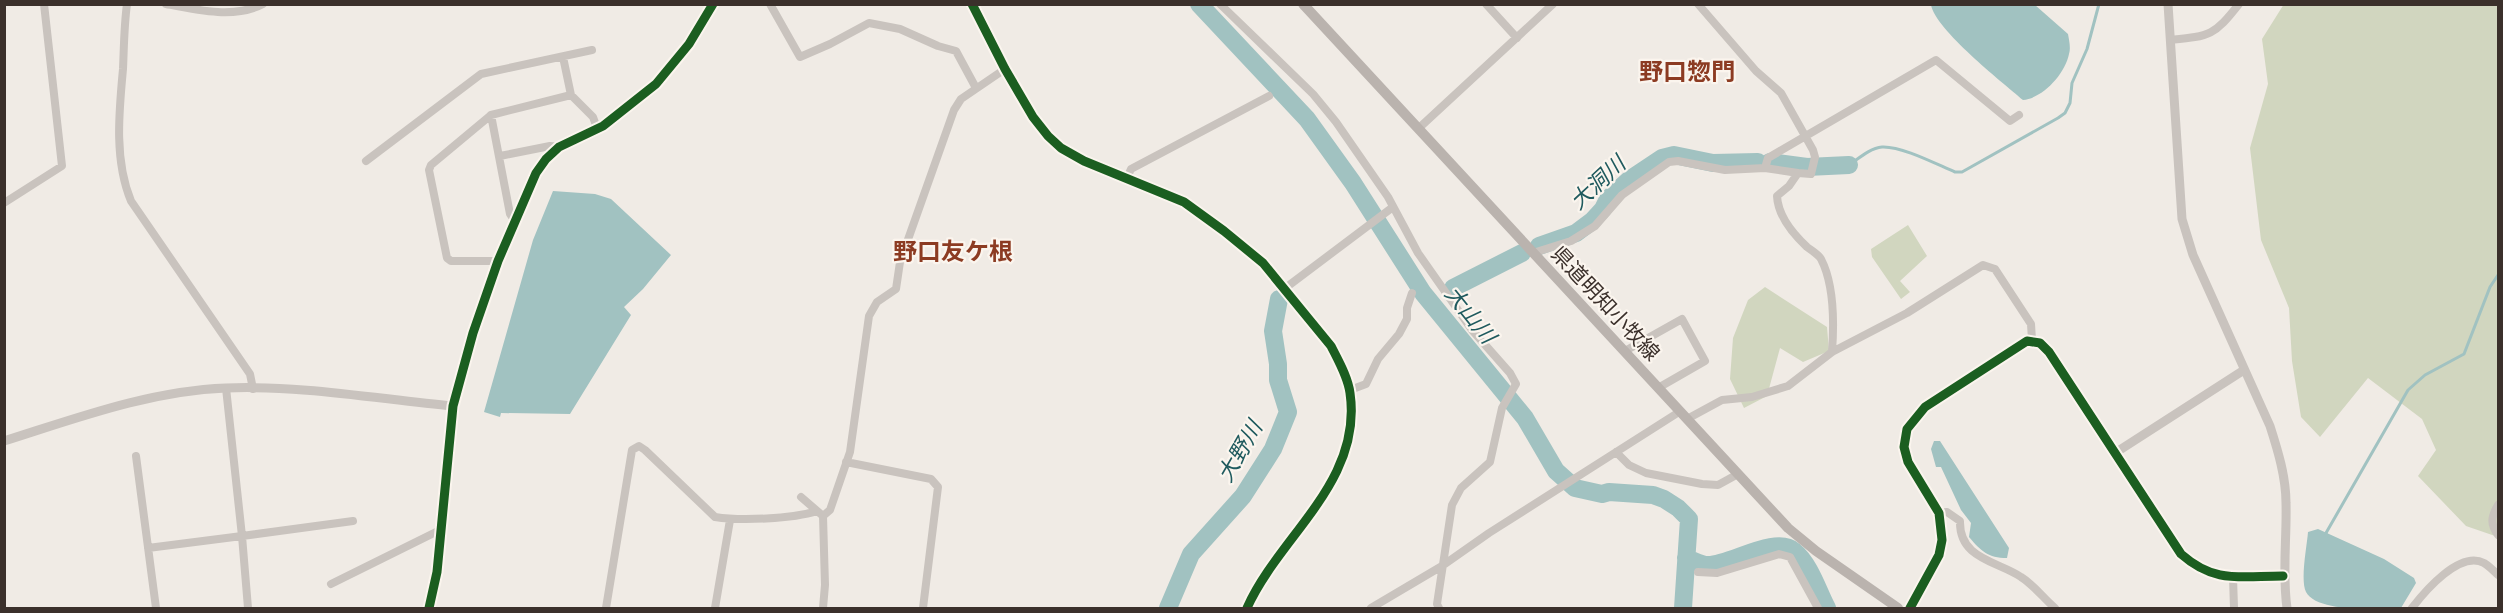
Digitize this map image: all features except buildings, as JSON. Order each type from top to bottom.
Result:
[{"type":"main road","name":"県道明知小牧線","points":[[1303,4],[1788,528],[1816,551],[1898,609]]},
{"type":"street","points":[[4,203],[62,166],[44,4]]},
{"type":"street","points":[[127,4],[119,108],[120,155],[125,186],[131,201],[250,374],[253,388]]},
{"type":"street","points":[[166,4],[233,13],[252,10],[263,4]]},
{"type":"street","points":[[429,609],[437,572],[453,406],[473,333],[498,261],[536,173],[559,147],[603,126],[656,84],[689,44],[713,4]]},
{"type":"street","points":[[770,4],[800,57],[868,23],[888,26],[956,51],[976,88]]},
{"type":"street","points":[[972,4],[1005,69],[1048,136],[1061,148],[1084,161],[1184,202],[1205,217],[1263,264],[1331,346],[1350,390],[1351,421],[1345,451],[1337,474],[1320,502],[1260,581],[1247,609]]},
{"type":"street","points":[[1220,4],[1313,94],[1379,181],[1390,208],[1418,253],[1472,330],[1510,373],[1516,384],[1503,404],[1490,462],[1461,488],[1452,505],[1437,604],[1439,609]]},
{"type":"street","points":[[1486,4],[1517,38]]},
{"type":"street","points":[[1419,128],[1553,4]]},
{"type":"street","points":[[1533,253],[1571,241],[1595,226],[1622,195],[1669,162],[1678,161],[1725,170],[1765,168],[1811,174],[1814,150],[1781,93],[1756,71],[1698,4]]},
{"type":"street","points":[[2169,4],[2182,219],[2193,255],[2270,426],[2279,454],[2286,500],[2283,576],[2287,609]]},
{"type":"street","points":[[2170,40],[2212,33],[2222,27],[2239,4]]},
{"type":"street","points":[[366,160],[481,74],[592,50]]},
{"type":"street","points":[[562,57],[571,95]]},
{"type":"street","points":[[1765,168],[1768,158],[1936,60],[2010,121],[2019,115]]},
{"type":"street","points":[[606,609],[632,450],[639,446],[714,517],[730,520],[820,514],[830,510],[850,452],[869,316],[877,302],[896,289],[900,262],[948,125],[961,99],[1005,69]]},
{"type":"street","points":[[498,261],[451,261],[447,258],[429,170],[431,165],[491,115],[571,95],[578,99],[593,117],[597,128]]},
{"type":"street","points":[[1127,178],[1131,169],[1269,96]]},
{"type":"street","points":[[491,115],[510,214],[515,221]]},
{"type":"street","points":[[500,156],[550,146],[559,147]]},
{"type":"street","points":[[1798,173],[1789,186],[1777,196],[1777,199],[1780,211],[1793,234],[1821,258],[1832,306],[1832,352]]},
{"type":"street","points":[[1284,289],[1390,208]]},
{"type":"street","points":[[1371,609],[1442,566],[1616,452],[1683,416],[1722,400],[1752,397],[1788,386],[1832,352],[1907,313],[1983,265],[1995,269],[2031,324],[2032,340]]},
{"type":"street","points":[[1350,390],[1366,384],[1378,359],[1399,334],[1407,319],[1407,308],[1412,294]]},
{"type":"street","points":[[1625,351],[1682,319],[1705,362],[1658,388]]},
{"type":"street","points":[[1910,609],[1939,555],[1942,540],[1939,513],[1908,462],[1904,447],[1907,429],[1925,407],[2021,343],[2032,340],[2040,343],[2049,352],[2181,554],[2196,567],[2211,574],[2233,577],[2283,576]]},
{"type":"street","points":[[2115,453],[2244,370]]},
{"type":"street","points":[[226,388],[248,609]]},
{"type":"street","points":[[4,441],[127,403],[177,393],[226,388],[284,389],[453,406]]},
{"type":"street","points":[[1616,452],[1629,465],[1646,473],[1702,484],[1718,485],[1738,474]]},
{"type":"street","points":[[136,456],[156,609]]},
{"type":"street","points":[[846,462],[931,478],[938,487],[923,609]]},
{"type":"street","points":[[801,497],[820,514],[825,585],[823,609]]},
{"type":"street","points":[[2499,505],[2492,515],[2493,529],[2499,535]]},
{"type":"street","points":[[1939,513],[1947,512],[1960,521],[1960,531],[1973,553],[2021,577],[2055,609]]},
{"type":"street","points":[[715,609],[730,520]]},
{"type":"street","points":[[148,548],[353,521]]},
{"type":"street","points":[[331,584],[440,530]]},
{"type":"street","points":[[1698,572],[1717,573],[1779,554],[1790,557],[1818,609]]},
{"type":"street","points":[[2412,609],[2454,566],[2467,561],[2482,562],[2499,575]]},
{"type":"street","points":[[2233,577],[2234,609]]},
{"type":"green space","points":[[2284,4],[2498,5],[2498,537],[2466,526],[2418,476],[2436,450],[2422,419],[2368,378],[2320,437],[2301,417],[2292,361],[2289,308],[2261,240],[2250,148],[2268,84],[2262,39]]},
{"type":"green space","points":[[1908,225],[1927,256],[1900,281],[1910,292],[1901,299],[1872,257],[1871,249]]},
{"type":"green space","points":[[1765,287],[1827,327],[1829,351],[1803,362],[1780,348],[1767,396],[1744,408],[1730,379],[1733,338],[1748,300]]},
{"type":"water","points":[[1931,5],[2035,5],[2068,34],[2070,49],[2067,62],[2052,84],[2038,95],[2023,100],[1944,28]]},
{"type":"water","points":[[553,191],[595,194],[611,199],[671,255],[643,289],[624,307],[631,315],[570,414],[501,413],[500,417],[484,412],[533,240]]},
{"type":"water","points":[[1934,441],[1940,441],[2009,548],[2007,558],[1985,553],[1969,537],[1971,523],[1961,510],[1941,467],[1936,467],[1931,449]]},
{"type":"water","points":[[2318,529],[2384,559],[2414,578],[2416,583],[2401,608],[2335,607],[2312,599],[2304,587],[2304,563],[2308,532]]},
{"type":"waterway","name":"大山川","points":[[1199,4],[1307,119],[1353,183],[1423,293],[1525,418],[1556,471],[1575,488],[1602,494],[1609,492],[1653,495],[1678,508],[1689,519],[1683,608]]},
{"type":"waterway","points":[[1849,165],[1873,149],[1890,147],[1919,156],[1955,172],[1962,172],[2058,118],[2065,113],[2070,103],[2072,83],[2087,49],[2099,4]]},
{"type":"waterway","name":"大洞川","points":[[1539,246],[1576,233],[1592,221],[1603,209],[1608,199],[1629,180],[1662,158],[1674,155],[1713,163],[1758,162]]},
{"type":"waterway","name":"大洞川","points":[[1770,162],[1807,167],[1849,165]]},
{"type":"waterway","name":"大洞川","points":[[1453,288],[1522,253]]},
{"type":"waterway","points":[[2327,536],[2326,533],[2408,390],[2425,375],[2464,354],[2490,287],[2498,275]]},
{"type":"waterway","name":"大野川","points":[[1168,608],[1191,554],[1243,496],[1273,449],[1288,412],[1278,380],[1273,331],[1279,299]]},
{"type":"waterway","points":[[1686,558],[1708,565],[1728,561],[1765,548],[1786,547],[1800,556],[1805,563],[1827,608]]},
{"type":"cycle path","points":[[429,608],[437,572],[453,406],[473,333],[498,261],[536,173],[559,147],[603,126],[656,84],[689,44],[713,4]]},
{"type":"cycle path","points":[[972,4],[1005,69],[1033,117],[1048,136],[1061,148],[1084,161],[1184,202],[1224,231],[1263,263],[1331,346],[1342,369],[1350,393],[1351,425],[1344,454],[1332,481],[1261,582],[1247,608]]},
{"type":"cycle path","points":[[1910,608],[1939,555],[1942,540],[1939,513],[1908,462],[1904,447],[1907,429],[1925,407],[2027,341],[2040,343],[2049,352],[2181,554],[2193,564],[2217,574],[2241,577],[2283,576]]},
{"type":"district","name":"野口惣門","points":[[1687,70]]},
{"type":"district","name":"野口友ケ根","points":[[953,250]]}]
